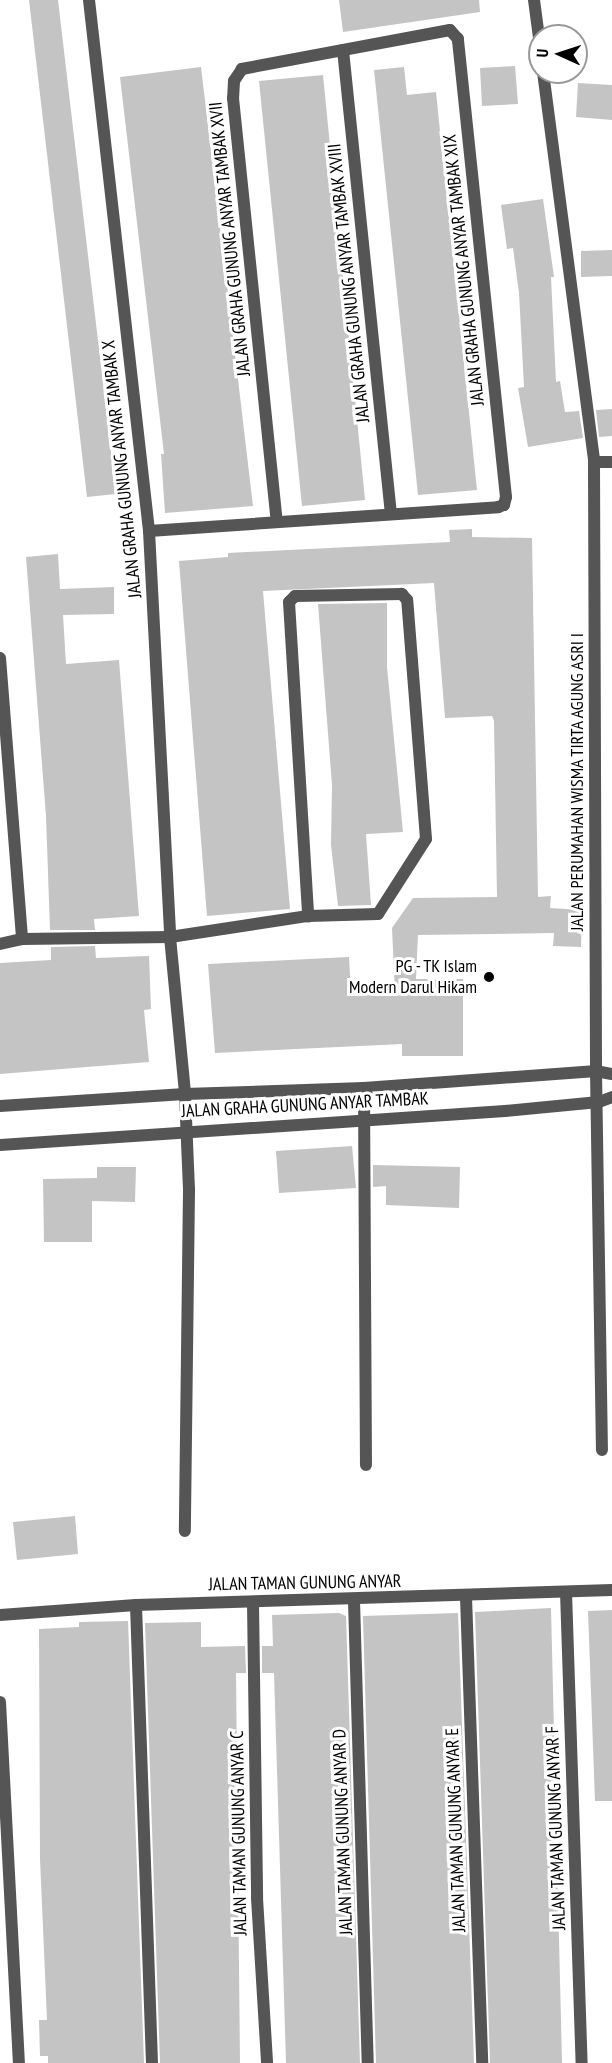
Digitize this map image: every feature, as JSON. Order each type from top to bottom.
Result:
[{"type":"street","name":"JALAN GRAHA GUNUNG ANYAR TAMBAK X","points":[[88,0],[149,531],[170,937],[185,1094],[189,1190],[185,1531]]},
{"type":"street","points":[[534,0],[537,24]]},
{"type":"street","name":"JALAN GRAHA GUNUNG ANYAR TAMBAK XVII","points":[[278,522],[233,98],[234,81],[242,69],[343,50],[450,30],[458,39]]},
{"type":"street","name":"JALAN GRAHA GUNUNG ANYAR TAMBAK XIX","points":[[391,513],[498,507],[504,505],[507,497],[458,39]]},
{"type":"street","name":"JALAN GRAHA GUNUNG ANYAR TAMBAK XVIII","points":[[343,50],[391,513]]},
{"type":"street","name":"JALAN PERUMAHAN WISMA TIRTA AGUNG ASRI I","points":[[545,84],[594,462],[596,1071],[599,1102],[602,1450]]},
{"type":"street","points":[[594,462],[612,462]]},
{"type":"street","points":[[149,531],[391,513]]},
{"type":"street","points":[[0,944],[22,939],[170,937],[308,916],[368,917],[378,914],[426,839],[406,600],[402,594],[290,599],[308,916]]},
{"type":"street","points":[[0,658],[22,939]]},
{"type":"street","name":"JALAN GRAHA GUNUNG ANYAR TAMBAK","points":[[0,1106],[185,1094],[364,1088],[596,1071],[612,1074]]},
{"type":"street","points":[[364,1088],[366,1465]]},
{"type":"street","name":"JALAN GRAHA GUNUNG ANYAR TAMBAK","points":[[0,1145],[186,1130],[364,1121],[599,1102],[612,1097]]},
{"type":"street","name":"JALAN TAMAN GUNUNG ANYAR","points":[[0,1615],[136,1605],[354,1601],[612,1590]]},
{"type":"street","name":"JALAN TAMAN GUNUNG ANYAR F","points":[[566,1592],[582,2063]]},
{"type":"street","name":"JALAN TAMAN GUNUNG ANYAR E","points":[[466,1596],[482,2063]]},
{"type":"street","name":"JALAN TAMAN GUNUNG ANYAR D","points":[[354,1601],[368,2063]]},
{"type":"street","name":"JALAN TAMAN GUNUNG ANYAR C","points":[[254,1603],[257,1898],[267,2063]]},
{"type":"street","points":[[136,1605],[152,2063]]},
{"type":"street","points":[[0,1702],[5,1901],[19,2063]]},
{"type":"building","points":[[29,0],[58,0],[116,494],[87,497]]},
{"type":"building","points":[[339,0],[479,0],[480,12],[343,32]]},
{"type":"building","points":[[515,66],[518,104],[482,106],[480,68]]},
{"type":"building","points":[[201,67],[253,506],[165,513],[161,454],[164,454],[120,77]]},
{"type":"building","points":[[404,67],[407,95],[436,92],[477,490],[418,495],[374,70]]},
{"type":"building","points":[[323,75],[365,500],[302,506],[259,81]]},
{"type":"building","points":[[578,84],[612,85],[612,120],[576,117]]},
{"type":"building","points":[[543,199],[554,277],[551,277],[556,382],[560,381],[565,412],[579,411],[583,438],[528,447],[518,388],[524,387],[519,293],[513,248],[507,249],[501,205]]},
{"type":"building","points":[[612,250],[612,276],[581,277],[581,251]]},
{"type":"building","points":[[612,409],[612,436],[599,437],[596,410]]},
{"type":"building","points":[[472,529],[472,537],[532,538],[538,897],[551,896],[550,908],[582,910],[581,947],[553,946],[554,933],[418,935],[416,979],[463,979],[463,1056],[402,1056],[402,1044],[215,1053],[208,964],[349,957],[351,995],[395,993],[392,928],[413,898],[497,897],[494,721],[492,716],[445,718],[434,583],[263,591],[290,909],[207,916],[179,561],[228,557],[228,553],[450,542],[449,530]]},
{"type":"building","points":[[58,554],[60,589],[114,587],[114,614],[63,615],[66,664],[119,660],[139,916],[94,919],[95,930],[50,930],[46,816],[26,557]]},
{"type":"building","points":[[387,603],[387,667],[403,832],[366,834],[371,905],[338,906],[331,845],[332,785],[318,604]]},
{"type":"building","points":[[95,946],[96,958],[149,956],[151,1009],[144,1010],[149,1062],[0,1074],[0,963],[51,960],[51,947]]},
{"type":"building","points":[[352,1146],[356,1188],[279,1193],[276,1151]]},
{"type":"building","points":[[373,1165],[460,1167],[459,1208],[386,1205],[386,1186],[373,1187]]},
{"type":"building","points":[[97,1167],[136,1167],[135,1202],[92,1201],[92,1242],[44,1242],[43,1179],[97,1178]]},
{"type":"building","points":[[75,1516],[78,1554],[17,1560],[13,1522]]},
{"type":"building","points":[[551,1608],[562,2063],[490,2063],[475,1612]]},
{"type":"building","points":[[612,1610],[612,1801],[595,1801],[588,1611]]},
{"type":"building","points":[[339,1613],[346,1616],[360,2063],[286,2063],[274,1673],[262,1673],[262,1646],[273,1646],[272,1615]]},
{"type":"building","points":[[458,1613],[474,2063],[376,2063],[363,1616]]},
{"type":"building","points":[[128,1621],[144,2063],[48,2063],[48,2056],[40,2056],[39,2020],[47,2020],[40,1859],[39,1629],[79,1627],[79,1622]]},
{"type":"building","points":[[201,1622],[201,1647],[245,1646],[246,1673],[236,1673],[240,2063],[160,2063],[145,1623]]},
{"type":"place","name":"PG - TK Islam Modern Darul Hikam","points":[[489,977]]}]
